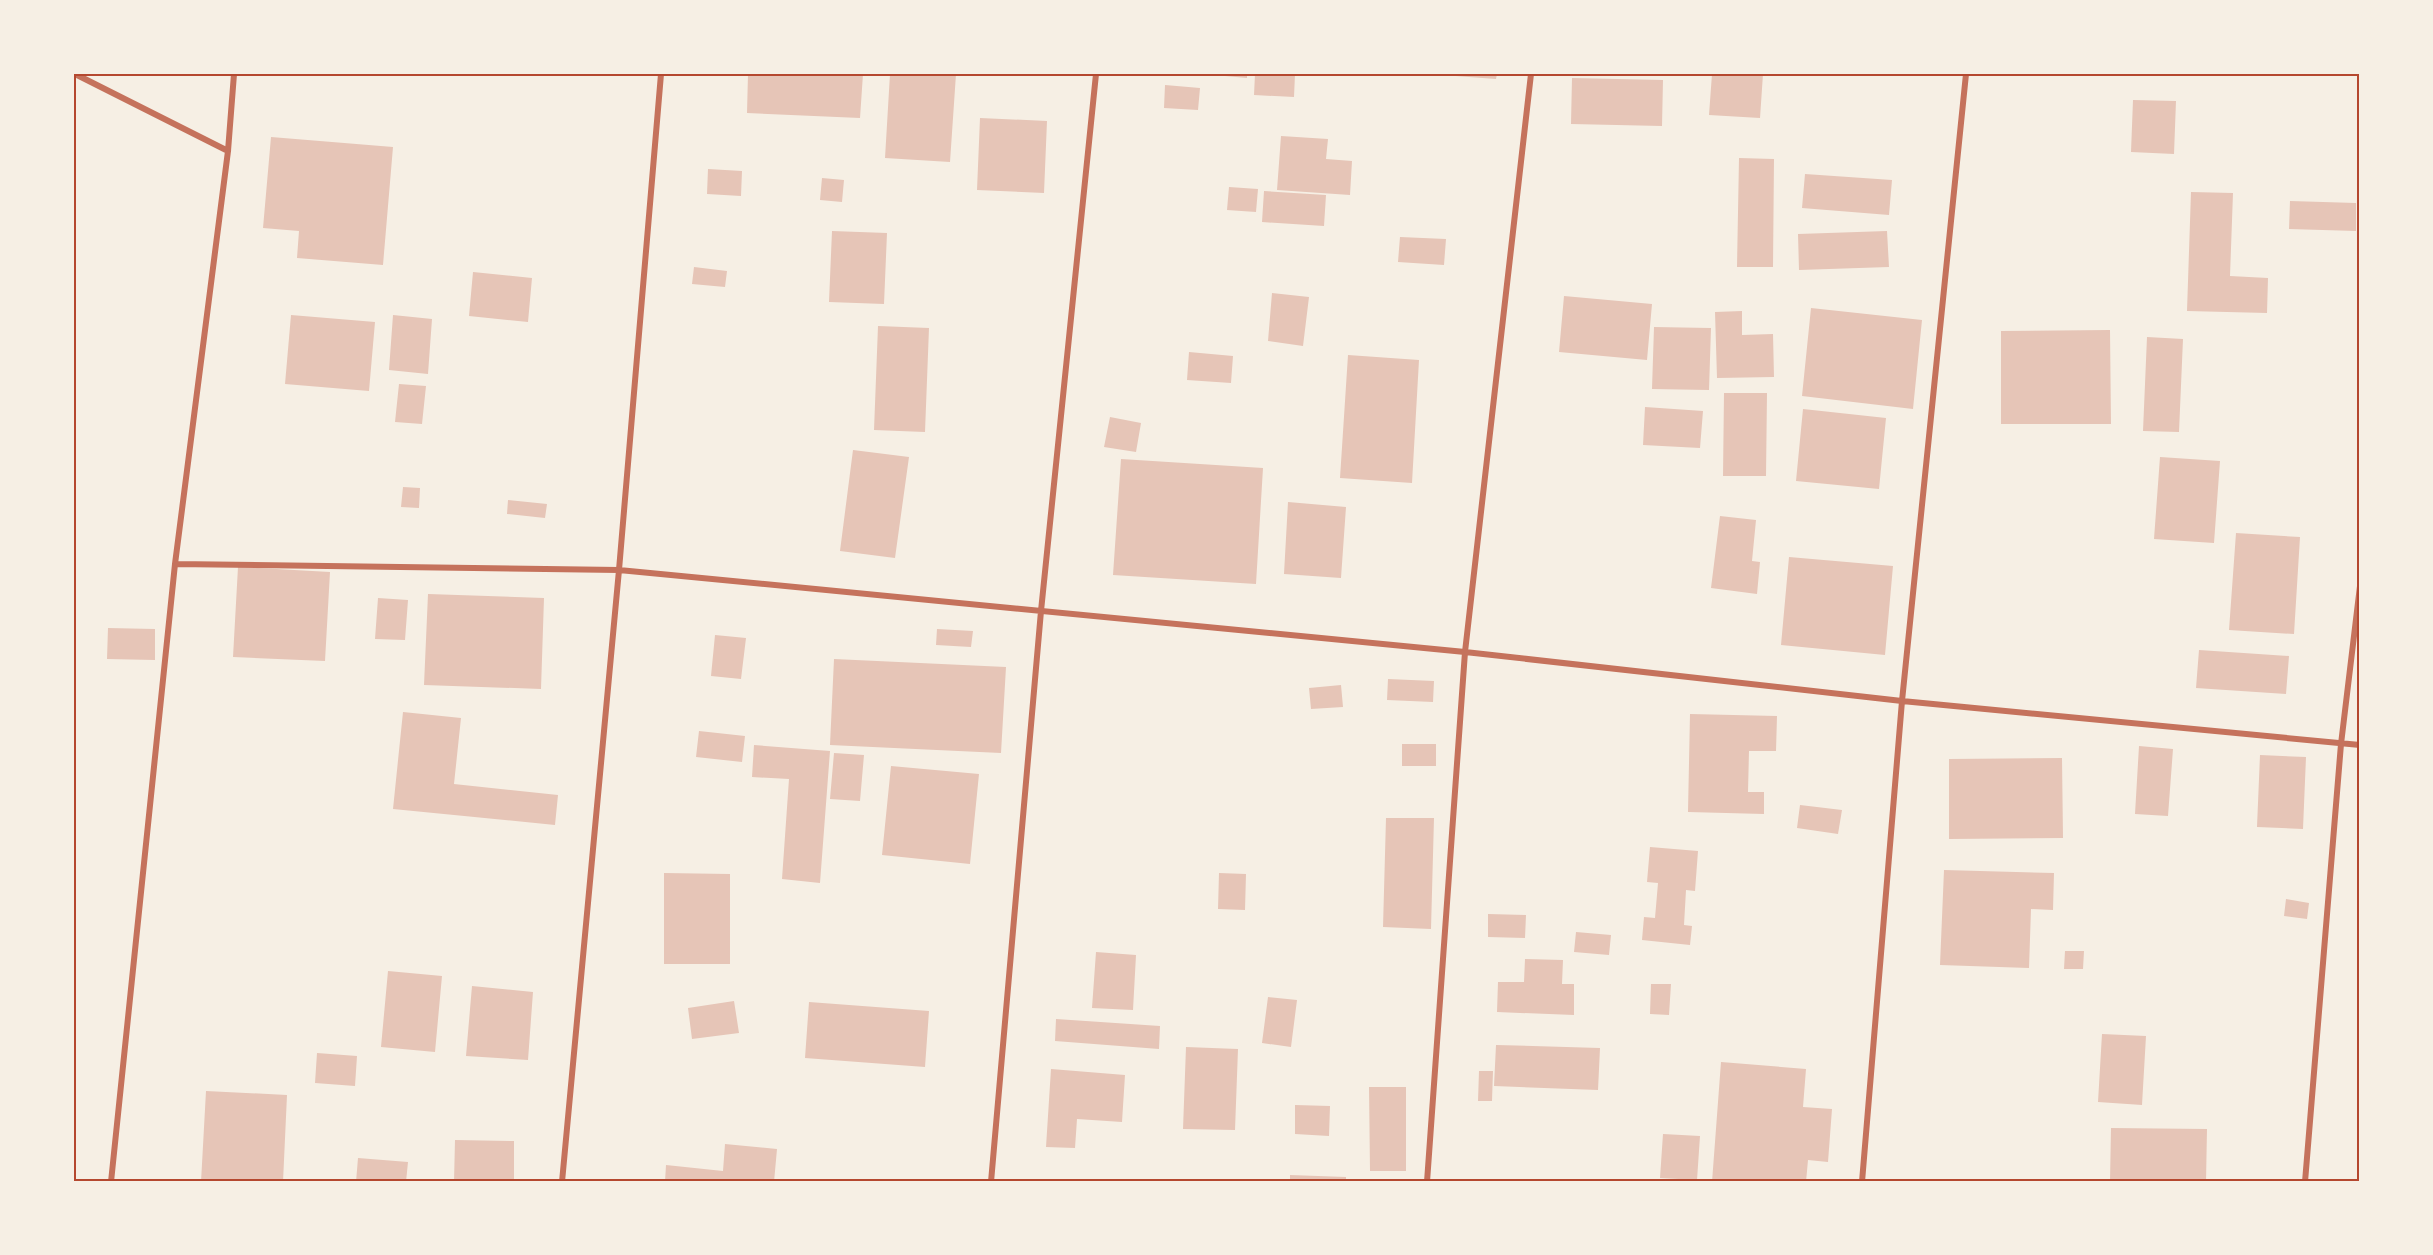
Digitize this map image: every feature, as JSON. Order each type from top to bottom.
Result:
[{"type":"street","points":[[75,74],[228,151]]},
{"type":"street","points":[[111,1182],[175,564],[228,151],[234,74]]},
{"type":"street","points":[[562,1182],[619,570],[661,74]]},
{"type":"street","points":[[991,1182],[1041,611],[1096,74]]},
{"type":"street","points":[[1427,1182],[1465,652],[1531,74]]},
{"type":"street","points":[[1862,1182],[1902,701],[1966,74]]},
{"type":"street","points":[[175,564],[619,570],[1465,652],[1902,701],[2360,746]]},
{"type":"street","points":[[2305,1182],[2341,744],[2360,586]]},
{"type":"building","points":[[748,74],[863,74],[860,118],[747,113]]},
{"type":"building","points":[[890,74],[956,74],[950,162],[885,158]]},
{"type":"building","points":[[1247,74],[1247,78],[1214,75]]},
{"type":"building","points":[[1255,74],[1295,74],[1294,97],[1254,95]]},
{"type":"building","points":[[1442,74],[1497,74],[1496,79]]},
{"type":"building","points":[[1712,74],[1763,74],[1760,118],[1709,115]]},
{"type":"building","points":[[1572,78],[1663,80],[1662,126],[1571,124]]},
{"type":"building","points":[[1165,85],[1200,88],[1198,110],[1164,108]]},
{"type":"building","points":[[2133,100],[2176,101],[2174,154],[2131,152]]},
{"type":"building","points":[[980,118],[1047,121],[1044,193],[977,190]]},
{"type":"building","points":[[1281,136],[1328,139],[1326,159],[1352,161],[1350,195],[1277,190]]},
{"type":"building","points":[[271,137],[393,147],[383,265],[297,258],[299,231],[263,228]]},
{"type":"building","points":[[1739,158],[1774,159],[1773,267],[1737,267]]},
{"type":"building","points":[[708,169],[742,171],[741,196],[707,194]]},
{"type":"building","points":[[1805,174],[1892,180],[1889,215],[1802,208]]},
{"type":"building","points":[[822,178],[844,180],[842,202],[820,200]]},
{"type":"building","points":[[1229,187],[1258,189],[1256,212],[1227,210]]},
{"type":"building","points":[[1264,191],[1326,195],[1324,226],[1262,222]]},
{"type":"building","points":[[2191,192],[2233,193],[2230,276],[2268,278],[2267,313],[2187,311]]},
{"type":"building","points":[[2290,201],[2356,203],[2356,231],[2289,229]]},
{"type":"building","points":[[832,231],[887,233],[884,304],[829,302]]},
{"type":"building","points":[[1887,231],[1889,267],[1799,270],[1798,234]]},
{"type":"building","points":[[1400,237],[1446,239],[1444,265],[1398,262]]},
{"type":"building","points":[[694,267],[727,271],[725,287],[692,284]]},
{"type":"building","points":[[473,272],[532,278],[528,322],[469,316]]},
{"type":"building","points":[[1272,293],[1309,297],[1303,346],[1268,341]]},
{"type":"building","points":[[1564,296],[1652,304],[1647,360],[1559,352]]},
{"type":"building","points":[[1811,308],[1922,320],[1913,409],[1802,396]]},
{"type":"building","points":[[1742,311],[1742,335],[1773,334],[1774,377],[1717,378],[1715,312]]},
{"type":"building","points":[[291,315],[375,322],[369,391],[285,384]]},
{"type":"building","points":[[393,315],[432,319],[428,374],[389,370]]},
{"type":"building","points":[[878,326],[929,328],[925,432],[874,430]]},
{"type":"building","points":[[1654,327],[1711,328],[1709,390],[1652,389]]},
{"type":"building","points":[[2110,330],[2111,424],[2001,424],[2001,331]]},
{"type":"building","points":[[2147,337],[2183,339],[2179,432],[2143,431]]},
{"type":"building","points":[[1189,352],[1233,356],[1231,383],[1187,380]]},
{"type":"building","points":[[1348,355],[1419,360],[1412,483],[1340,478]]},
{"type":"building","points":[[399,384],[426,386],[422,424],[395,422]]},
{"type":"building","points":[[1724,393],[1767,393],[1766,476],[1723,476]]},
{"type":"building","points":[[1645,407],[1703,411],[1700,448],[1643,445]]},
{"type":"building","points":[[1803,409],[1886,418],[1879,489],[1796,481]]},
{"type":"building","points":[[1110,417],[1141,423],[1136,452],[1104,447]]},
{"type":"building","points":[[853,450],[909,457],[895,558],[840,551]]},
{"type":"building","points":[[2160,457],[2220,461],[2214,543],[2154,539]]},
{"type":"building","points":[[1121,459],[1263,468],[1256,584],[1113,575]]},
{"type":"building","points":[[403,487],[420,488],[419,508],[401,507]]},
{"type":"building","points":[[508,500],[547,504],[545,518],[507,514]]},
{"type":"building","points":[[1288,502],[1346,507],[1341,578],[1284,574]]},
{"type":"building","points":[[1720,516],[1756,520],[1752,561],[1760,562],[1757,594],[1711,588]]},
{"type":"building","points":[[2236,533],[2300,537],[2294,634],[2229,630]]},
{"type":"building","points":[[1789,557],[1893,566],[1885,655],[1781,645]]},
{"type":"building","points":[[238,567],[330,572],[325,661],[233,657]]},
{"type":"building","points":[[428,594],[544,598],[541,689],[424,685]]},
{"type":"building","points":[[378,598],[408,600],[405,640],[375,639]]},
{"type":"building","points":[[108,628],[155,629],[155,660],[107,659]]},
{"type":"building","points":[[937,629],[973,631],[971,647],[936,645]]},
{"type":"building","points":[[715,635],[746,638],[741,679],[711,676]]},
{"type":"building","points":[[2199,650],[2289,656],[2286,694],[2196,688]]},
{"type":"building","points":[[834,659],[1006,667],[1001,753],[830,745]]},
{"type":"building","points":[[1388,679],[1434,681],[1433,702],[1387,700]]},
{"type":"building","points":[[1341,685],[1343,707],[1311,709],[1309,688]]},
{"type":"building","points":[[403,712],[461,718],[454,784],[558,795],[555,825],[393,809]]},
{"type":"building","points":[[1690,714],[1777,716],[1776,751],[1749,751],[1748,792],[1764,792],[1764,814],[1688,812]]},
{"type":"building","points":[[699,731],[745,736],[742,762],[696,757]]},
{"type":"building","points":[[1402,744],[1436,744],[1436,766],[1402,766]]},
{"type":"building","points":[[754,745],[830,751],[820,883],[782,879],[789,779],[752,777]]},
{"type":"building","points":[[2139,746],[2173,749],[2168,816],[2135,814]]},
{"type":"building","points":[[834,753],[864,755],[860,801],[830,799]]},
{"type":"building","points":[[2260,755],[2306,757],[2303,829],[2257,827]]},
{"type":"building","points":[[2062,758],[2063,838],[1949,839],[1949,759]]},
{"type":"building","points":[[891,766],[979,774],[970,864],[882,855]]},
{"type":"building","points":[[1800,805],[1842,810],[1838,834],[1797,828]]},
{"type":"building","points":[[1386,818],[1434,818],[1431,929],[1383,927]]},
{"type":"building","points":[[1650,847],[1698,851],[1695,891],[1686,890],[1684,925],[1692,926],[1690,945],[1642,940],[1644,917],[1655,918],[1658,883],[1647,882]]},
{"type":"building","points":[[1944,870],[2054,873],[2053,910],[2031,909],[2029,968],[1940,965]]},
{"type":"building","points":[[664,873],[730,874],[730,964],[664,964]]},
{"type":"building","points":[[1219,873],[1246,874],[1245,910],[1218,909]]},
{"type":"building","points":[[2286,899],[2309,903],[2307,919],[2284,916]]},
{"type":"building","points":[[1488,914],[1526,915],[1525,938],[1488,937]]},
{"type":"building","points":[[1576,932],[1611,935],[1609,955],[1574,952]]},
{"type":"building","points":[[2065,951],[2084,951],[2083,969],[2064,969]]},
{"type":"building","points":[[1096,952],[1136,955],[1133,1010],[1092,1008]]},
{"type":"building","points":[[1525,959],[1563,960],[1562,984],[1574,984],[1574,1015],[1497,1012],[1498,982],[1524,982]]},
{"type":"building","points":[[388,971],[442,976],[435,1052],[381,1047]]},
{"type":"building","points":[[1651,984],[1671,984],[1669,1015],[1650,1014]]},
{"type":"building","points":[[472,986],[533,992],[528,1060],[466,1056]]},
{"type":"building","points":[[1268,997],[1297,1000],[1291,1047],[1262,1043]]},
{"type":"building","points":[[734,1001],[739,1033],[692,1039],[688,1008]]},
{"type":"building","points":[[809,1002],[929,1011],[925,1067],[805,1058]]},
{"type":"building","points":[[1056,1019],[1160,1026],[1159,1049],[1055,1041]]},
{"type":"building","points":[[2102,1034],[2146,1036],[2142,1105],[2098,1102]]},
{"type":"building","points":[[1496,1045],[1600,1048],[1598,1090],[1494,1086]]},
{"type":"building","points":[[1186,1047],[1238,1049],[1235,1130],[1183,1129]]},
{"type":"building","points":[[317,1053],[357,1056],[355,1086],[315,1083]]},
{"type":"building","points":[[1721,1062],[1806,1069],[1803,1107],[1832,1109],[1828,1162],[1808,1160],[1806,1182],[1712,1182]]},
{"type":"building","points":[[1051,1069],[1125,1075],[1122,1122],[1077,1119],[1075,1148],[1046,1147]]},
{"type":"building","points":[[1479,1071],[1493,1071],[1492,1101],[1478,1101]]},
{"type":"building","points":[[1369,1087],[1406,1087],[1406,1171],[1370,1171]]},
{"type":"building","points":[[206,1091],[287,1095],[283,1182],[201,1182]]},
{"type":"building","points":[[1295,1105],[1330,1106],[1329,1136],[1295,1134]]},
{"type":"building","points":[[2111,1128],[2207,1129],[2206,1182],[2110,1182]]},
{"type":"building","points":[[1663,1134],[1700,1136],[1697,1180],[1660,1178]]},
{"type":"building","points":[[455,1140],[514,1141],[514,1182],[454,1182]]},
{"type":"building","points":[[725,1144],[777,1149],[774,1182],[665,1182],[666,1165],[723,1171]]},
{"type":"building","points":[[358,1158],[408,1162],[406,1182],[356,1182]]},
{"type":"building","points":[[1290,1175],[1346,1177],[1346,1182],[1290,1182]]}]
